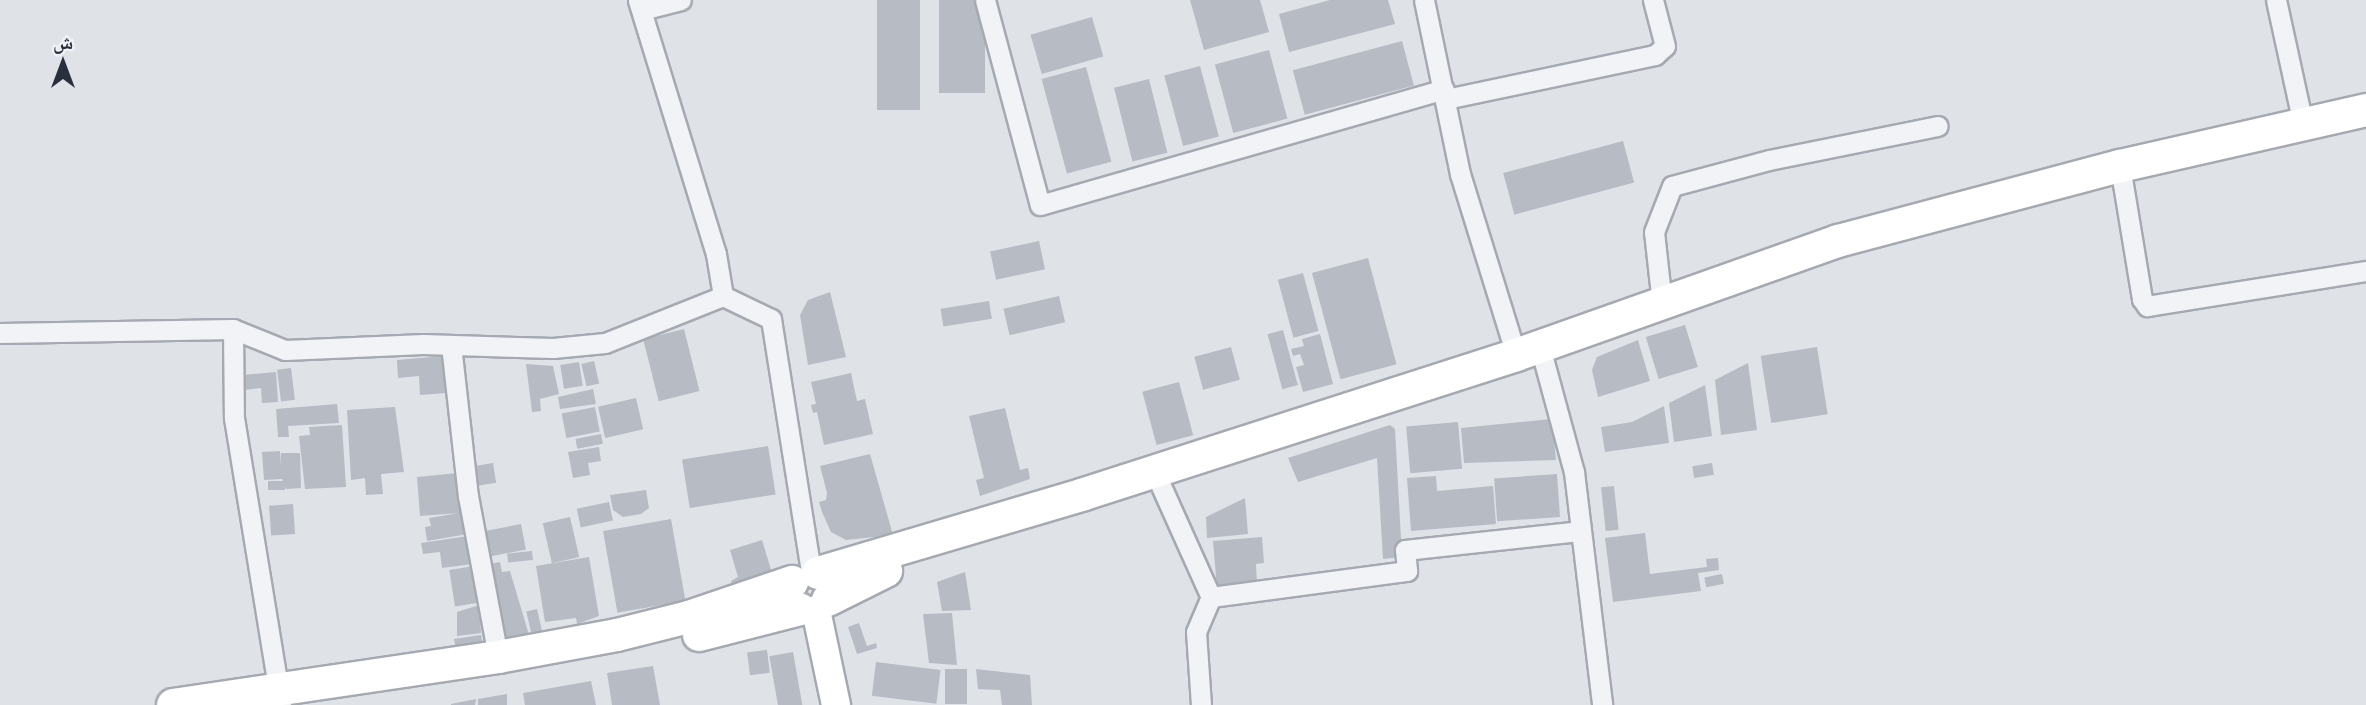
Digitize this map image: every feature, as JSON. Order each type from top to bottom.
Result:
[{"type":"main road","points":[[811,591],[1084,495],[1455,371],[1528,351],[1838,242],[2120,166],[2366,110]]},
{"type":"main road","points":[[173,705],[285,700],[691,627],[880,573],[1161,486],[1434,396],[1485,375],[1528,351]]},
{"type":"main road","points":[[285,700],[498,657],[691,627]]},
{"type":"street","points":[[681,0],[640,5],[716,254],[723,296]]},
{"type":"street","points":[[985,0],[1040,205],[1445,94],[1655,55],[1665,46],[1653,0]]},
{"type":"street","points":[[1424,0],[1460,174],[1574,472],[1602,705]]},
{"type":"street","points":[[2276,0],[2303,124]]},
{"type":"street","points":[[1662,304],[1654,232],[1672,186],[1769,160],[1938,126]]},
{"type":"street","points":[[2120,166],[2142,299],[2147,306],[2366,271]]},
{"type":"street","points":[[0,333],[233,330],[285,350],[451,345],[553,348],[605,344],[723,296],[771,320],[811,591],[836,705]]},
{"type":"street","points":[[233,330],[234,418],[285,700]]},
{"type":"street","points":[[451,345],[468,496],[498,657]]},
{"type":"street","points":[[1161,486],[1211,597],[1196,632],[1201,705]]},
{"type":"street","points":[[1211,597],[1407,571],[1405,550],[1581,531]]},
{"type":"building","points":[[877,0],[920,0],[920,110],[877,110]]},
{"type":"building","points":[[939,0],[985,0],[985,93],[939,93]]},
{"type":"building","points":[[1190,0],[1260,0],[1269,32],[1204,50]]},
{"type":"building","points":[[1330,0],[1388,0],[1395,24],[1289,52],[1279,14]]},
{"type":"building","points":[[1092,17],[1103,56],[1042,74],[1030,35]]},
{"type":"building","points":[[1402,41],[1414,85],[1305,115],[1293,70]]},
{"type":"building","points":[[1269,50],[1287,119],[1233,133],[1215,64]]},
{"type":"building","points":[[1200,66],[1219,137],[1183,146],[1164,76]]},
{"type":"building","points":[[1086,67],[1111,162],[1067,174],[1042,79]]},
{"type":"building","points":[[1149,79],[1167,153],[1132,161],[1114,88]]},
{"type":"building","points":[[1623,141],[1634,183],[1514,215],[1503,173]]},
{"type":"building","points":[[1039,241],[1045,269],[996,280],[990,251]]},
{"type":"building","points":[[1368,258],[1396,364],[1340,379],[1312,273]]},
{"type":"building","points":[[1303,273],[1319,331],[1293,338],[1278,280]]},
{"type":"building","points":[[830,292],[846,357],[808,365],[800,315],[808,300]]},
{"type":"building","points":[[1059,296],[1065,322],[1010,335],[1003,309]]},
{"type":"building","points":[[989,301],[992,319],[943,326],[941,309]]},
{"type":"building","points":[[1685,325],[1698,367],[1659,379],[1646,337]]},
{"type":"building","points":[[684,329],[699,391],[659,401],[643,339]]},
{"type":"building","points":[[1283,330],[1298,385],[1282,389],[1268,334]]},
{"type":"building","points":[[1320,334],[1333,384],[1303,392],[1296,367],[1304,365],[1300,354],[1293,356],[1291,349],[1304,346],[1302,339]]},
{"type":"building","points":[[1638,340],[1650,381],[1598,397],[1592,370],[1597,357]]},
{"type":"building","points":[[1231,347],[1240,380],[1203,390],[1194,357]]},
{"type":"building","points":[[1817,347],[1828,414],[1771,423],[1761,356]]},
{"type":"building","points":[[443,356],[446,393],[420,395],[419,376],[398,378],[397,360]]},
{"type":"building","points":[[594,361],[599,383],[587,386],[581,364]]},
{"type":"building","points":[[579,362],[583,386],[564,389],[560,365]]},
{"type":"building","points":[[1748,363],[1757,430],[1721,435],[1715,380]]},
{"type":"building","points":[[526,364],[553,366],[559,394],[540,399],[541,411],[532,412]]},
{"type":"building","points":[[291,368],[295,400],[281,401],[277,370]]},
{"type":"building","points":[[276,372],[278,402],[262,403],[261,388],[244,390],[243,375]]},
{"type":"building","points":[[851,373],[857,401],[865,399],[873,434],[824,445],[817,412],[813,413],[811,405],[816,404],[811,382]]},
{"type":"building","points":[[1179,382],[1193,435],[1157,445],[1142,392]]},
{"type":"building","points":[[1705,385],[1712,436],[1674,442],[1669,403]]},
{"type":"building","points":[[593,389],[596,404],[560,409],[558,397]]},
{"type":"building","points":[[636,398],[643,429],[605,438],[598,407]]},
{"type":"building","points":[[337,404],[339,423],[288,426],[289,437],[278,437],[276,409]]},
{"type":"building","points":[[1664,406],[1669,443],[1605,452],[1601,427],[1632,422]]},
{"type":"building","points":[[395,407],[404,472],[381,474],[383,494],[366,495],[365,478],[351,480],[347,410]]},
{"type":"building","points":[[595,407],[600,432],[566,438],[562,413]]},
{"type":"building","points":[[1005,408],[1020,470],[1028,468],[1030,479],[980,496],[976,480],[984,478],[969,416]]},
{"type":"building","points":[[1552,419],[1556,460],[1464,463],[1461,428]]},
{"type":"building","points":[[1458,422],[1462,469],[1410,473],[1406,427]]},
{"type":"building","points":[[342,425],[346,487],[305,489],[299,436],[310,435],[309,427]]},
{"type":"building","points":[[1390,425],[1395,429],[1402,557],[1383,559],[1377,458],[1298,482],[1288,458]]},
{"type":"building","points":[[601,434],[603,444],[577,449],[575,439]]},
{"type":"building","points":[[768,446],[776,494],[690,508],[682,460]]},
{"type":"building","points":[[599,447],[601,461],[588,463],[590,475],[573,478],[568,452]]},
{"type":"building","points":[[280,451],[281,466],[281,453],[300,453],[301,488],[286,489],[282,479],[264,480],[262,452]]},
{"type":"building","points":[[870,454],[893,535],[846,540],[831,532],[822,512],[819,502],[826,500],[827,493],[820,466]]},
{"type":"building","points":[[493,463],[496,483],[476,486],[473,466]]},
{"type":"building","points":[[1712,463],[1714,475],[1694,478],[1692,466]]},
{"type":"building","points":[[458,473],[468,534],[427,541],[425,527],[431,526],[429,518],[459,513],[420,516],[417,477]]},
{"type":"building","points":[[1557,474],[1560,517],[1497,521],[1494,478]]},
{"type":"building","points":[[1436,476],[1437,491],[1493,486],[1496,524],[1411,531],[1407,478]]},
{"type":"building","points":[[268,481],[285,481],[285,490],[268,490]]},
{"type":"building","points":[[1614,486],[1619,530],[1606,531],[1601,487]]},
{"type":"building","points":[[646,490],[649,508],[641,514],[623,517],[613,510],[610,495]]},
{"type":"building","points":[[1245,498],[1248,534],[1207,538],[1206,517]]},
{"type":"building","points":[[609,502],[613,521],[581,527],[577,509]]},
{"type":"building","points":[[293,504],[295,534],[271,536],[269,506]]},
{"type":"building","points":[[570,517],[579,557],[552,563],[543,523]]},
{"type":"building","points":[[671,519],[685,601],[617,613],[603,531]]},
{"type":"building","points":[[521,524],[526,550],[489,557],[484,531]]},
{"type":"building","points":[[1645,533],[1650,574],[1707,567],[1706,559],[1718,558],[1719,570],[1698,573],[1701,591],[1613,602],[1605,538]]},
{"type":"building","points":[[468,536],[472,564],[442,568],[440,552],[423,554],[421,543]]},
{"type":"building","points":[[1262,537],[1264,563],[1256,564],[1257,586],[1217,589],[1213,541]]},
{"type":"building","points":[[762,540],[772,573],[733,587],[731,581],[738,577],[730,550]]},
{"type":"building","points":[[532,551],[533,560],[508,563],[507,554]]},
{"type":"building","points":[[589,557],[599,616],[577,624],[576,618],[545,622],[536,566]]},
{"type":"building","points":[[500,562],[502,572],[510,571],[529,635],[501,640],[489,564]]},
{"type":"building","points":[[474,566],[480,603],[455,606],[449,570]]},
{"type":"building","points":[[965,572],[971,610],[942,611],[937,582]]},
{"type":"building","points":[[1722,574],[1724,584],[1706,587],[1704,577]]},
{"type":"building","points":[[479,605],[481,633],[457,636],[457,612]]},
{"type":"building","points":[[537,609],[542,630],[531,633],[526,611]]},
{"type":"building","points":[[952,613],[957,665],[929,663],[923,614]]},
{"type":"building","points":[[859,623],[867,646],[876,643],[877,648],[857,654],[848,627]]},
{"type":"building","points":[[481,635],[483,646],[458,659],[454,639]]},
{"type":"building","points":[[767,650],[770,673],[750,675],[747,652]]},
{"type":"building","points":[[793,652],[802,705],[778,705],[769,656]]},
{"type":"building","points":[[876,662],[941,670],[936,704],[872,696]]},
{"type":"building","points":[[653,666],[660,705],[612,705],[607,673]]},
{"type":"building","points":[[945,669],[967,669],[967,704],[945,704]]},
{"type":"building","points":[[976,669],[1030,675],[1032,705],[1002,705],[1000,690],[978,689]]},
{"type":"building","points":[[591,681],[596,705],[525,705],[523,693]]},
{"type":"building","points":[[507,694],[507,705],[478,705],[478,699]]},
{"type":"building","points":[[476,699],[475,705],[451,705],[451,704]]}]
